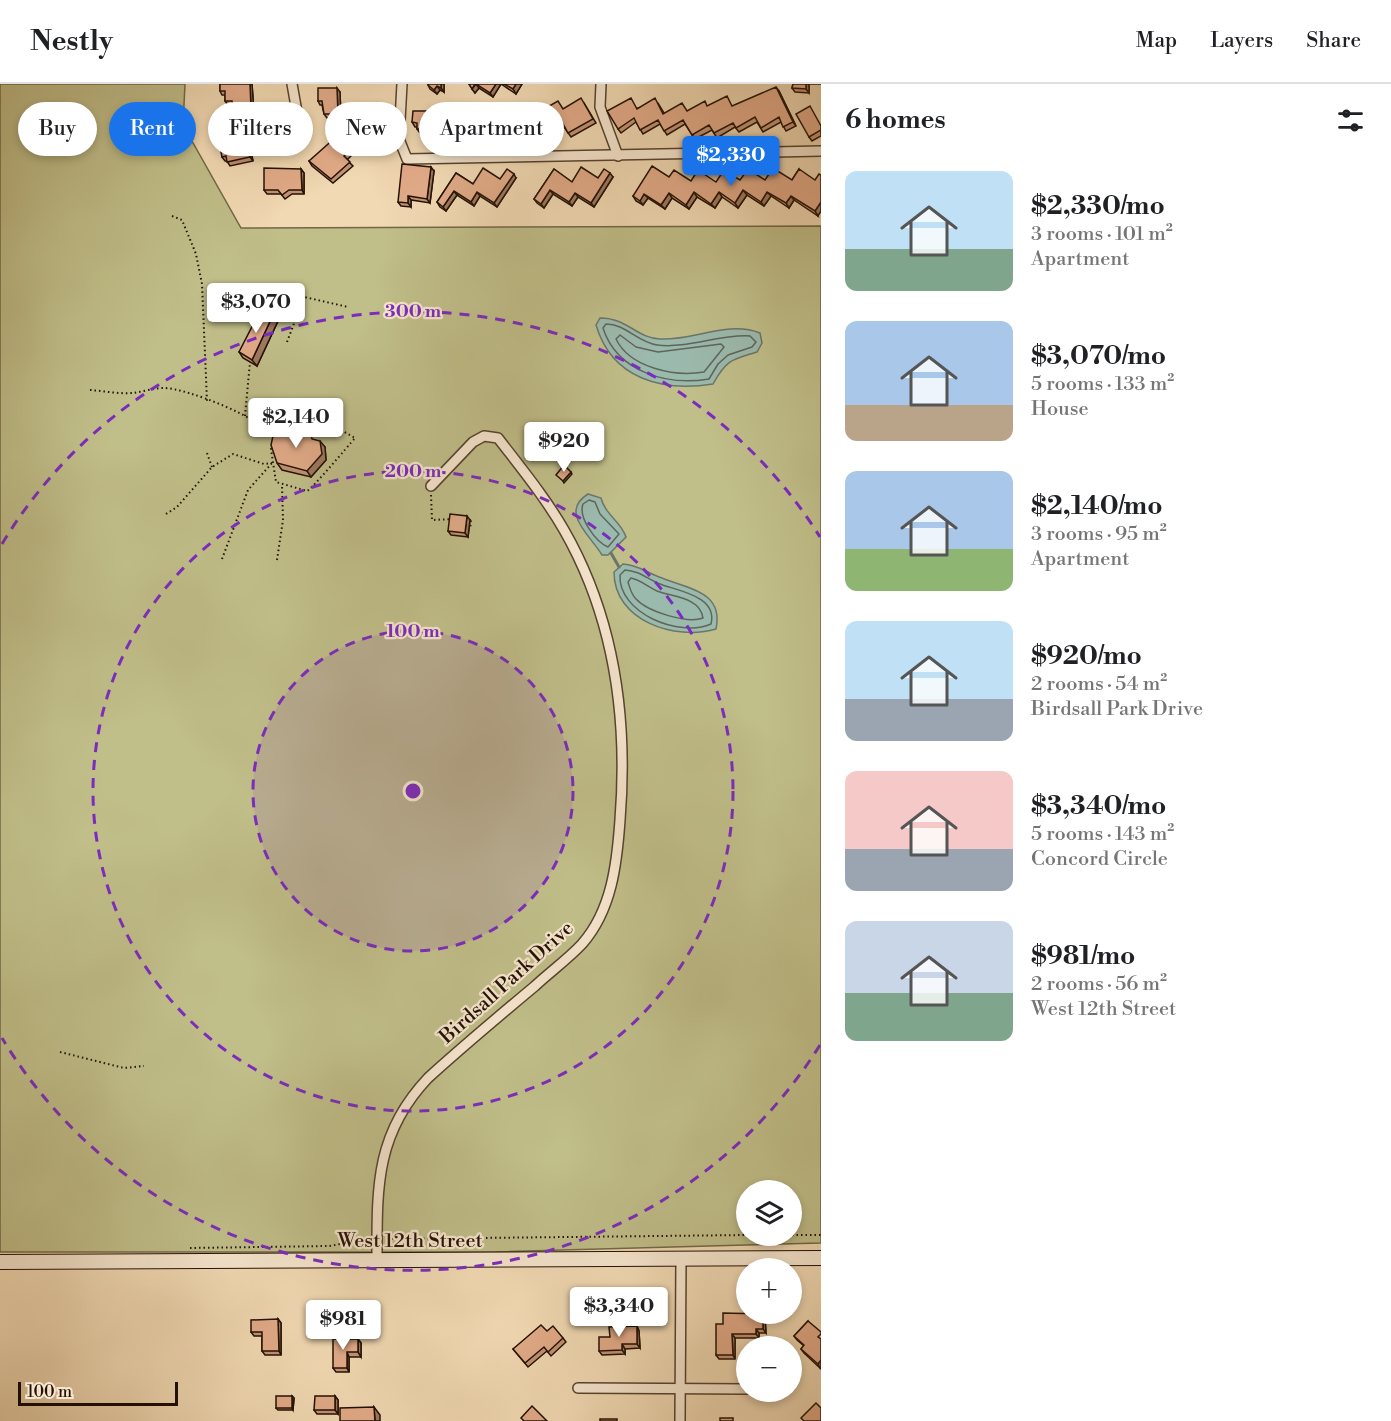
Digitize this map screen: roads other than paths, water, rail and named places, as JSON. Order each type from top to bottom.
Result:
[{"type":"main road","name":"West 12th Street","points":[[0,1262],[821,1258]]},
{"type":"street","points":[[292,84],[295,102]]},
{"type":"street","points":[[402,84],[399,139],[407,159],[821,151]]},
{"type":"street","points":[[601,84],[600,107],[618,156]]},
{"type":"street","name":"Birdsall Park Drive","points":[[377,1261],[379,1174],[386,1145],[397,1121],[411,1097],[428,1078],[583,943],[601,913],[613,881],[621,811],[623,735],[613,654],[585,573],[564,531],[539,491],[498,438],[484,435],[473,442],[430,486]]},
{"type":"street","points":[[680,1421],[681,1259]]},
{"type":"street","points":[[578,1388],[736,1389]]},
{"type":"water","points":[[600,318],[618,321],[652,338],[672,339],[736,329],[760,333],[762,343],[757,352],[726,365],[713,384],[675,386],[641,378],[627,370],[614,358],[604,343],[596,325]]},
{"type":"water","points":[[588,494],[601,498],[626,537],[608,555],[602,555],[585,532],[577,516],[576,508]]},
{"type":"water","points":[[623,564],[702,593],[715,607],[716,629],[683,632],[666,629],[635,615],[624,603],[617,589],[614,572]]},
{"type":"waterway","points":[[611,553],[619,567]]}]
